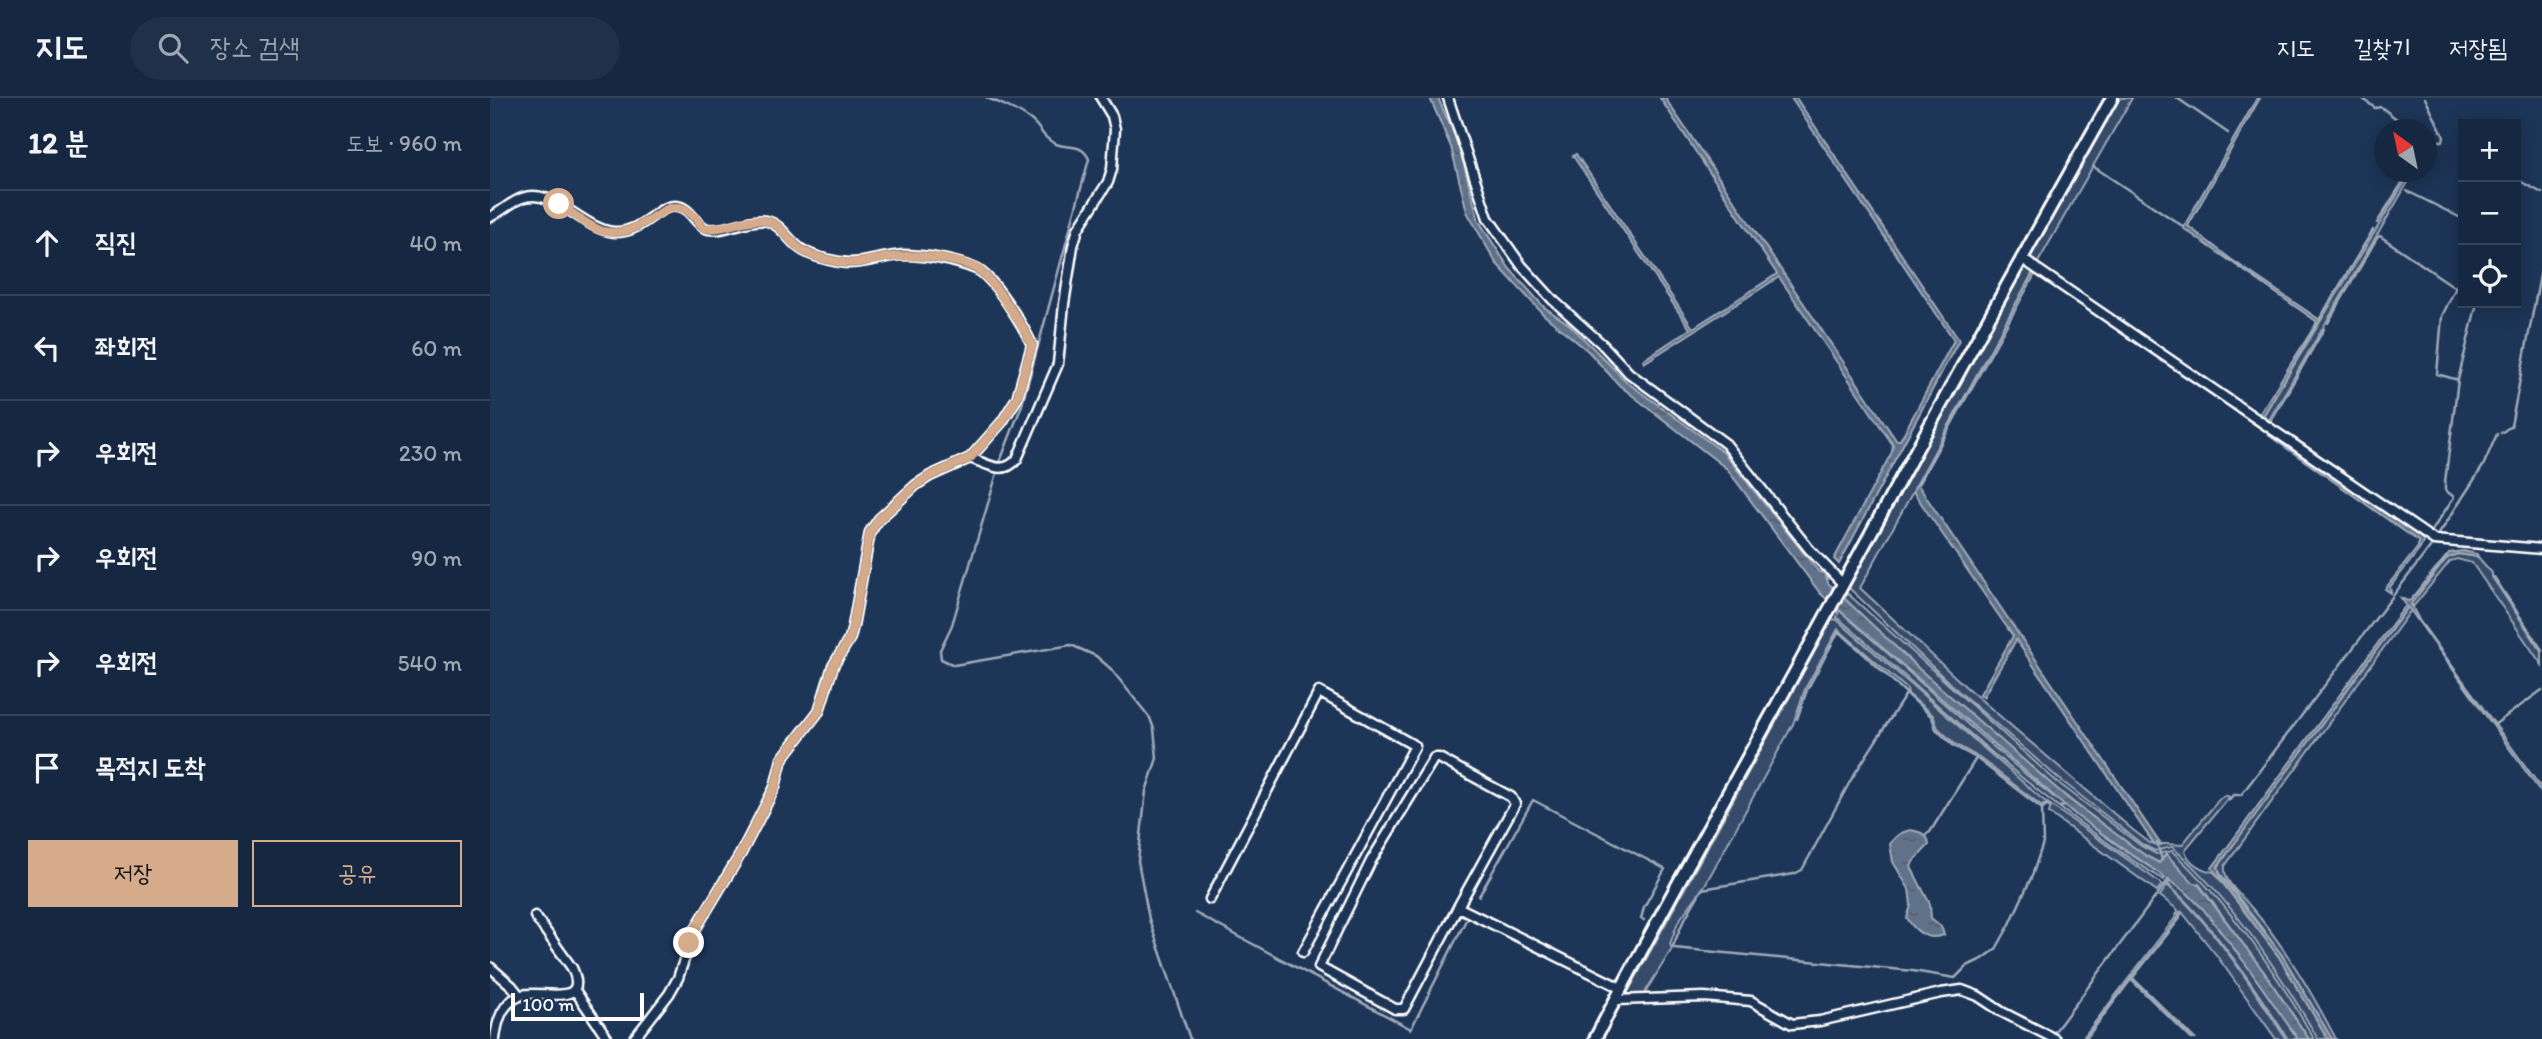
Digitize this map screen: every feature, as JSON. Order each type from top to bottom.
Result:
[{"type":"main road","points":[[1595,1039],[2021,258],[2112,98]]},
{"type":"street","points":[[970,458],[1003,469],[1010,467],[1017,459],[1058,364],[1059,337],[1073,246],[1078,229],[1108,182],[1115,155],[1112,116],[1101,98]]},
{"type":"street","points":[[1448,98],[1488,218],[1522,266],[1553,300],[1602,344],[1629,373],[1726,444],[1842,587]]},
{"type":"street","points":[[490,217],[521,198],[531,196],[559,204],[589,225],[603,231],[618,232],[632,230],[667,208],[676,206],[692,214],[704,228],[715,229],[749,221],[767,221],[777,226],[803,251],[842,262],[903,256],[932,258],[978,270],[990,282],[1032,345],[1012,408],[970,458],[916,485],[879,519],[870,532],[850,638],[833,666],[819,711],[782,759],[775,787],[740,855],[693,933],[678,978],[634,1039]]},
{"type":"street","points":[[2021,258],[2434,540],[2542,550]]},
{"type":"street","points":[[1210,899],[1319,692],[1415,746],[1303,952]]},
{"type":"street","points":[[1434,758],[1439,758],[1514,800],[1515,804],[1406,1006],[1400,1010],[1319,967],[1371,861],[1429,762],[1434,758]]},
{"type":"street","points":[[1398,779],[1414,787]]},
{"type":"street","points":[[1357,854],[1371,861]]},
{"type":"street","points":[[1458,907],[1621,988]]},
{"type":"street","points":[[495,1039],[496,1020],[520,996],[560,995],[571,993],[574,989],[576,977],[572,968],[535,916]]},
{"type":"street","points":[[1316,927],[1333,937]]},
{"type":"street","points":[[490,967],[520,996]]},
{"type":"street","points":[[574,989],[608,1039]]},
{"type":"street","points":[[1616,1000],[1704,997],[1751,1001],[1791,1024],[1820,1021],[1962,990],[1978,996],[2002,1012],[2055,1039]]},
{"type":"shaded area","points":[[2119,98],[2132,98],[2037,264],[2029,258]]},
{"type":"shaded area","points":[[2405,182],[2408,182],[2269,420],[2263,416]]},
{"type":"shaded area","points":[[2024,266],[2035,269],[1860,588],[1966,687],[2150,843],[2182,845],[2220,798],[2226,795],[2229,797],[2185,850],[2187,855],[2196,865],[2214,872],[2279,957],[2328,1039],[2318,1039],[2253,937],[2215,890],[2172,847],[2155,851],[2143,845],[2058,778],[1956,689],[1849,588]]},
{"type":"shaded area","points":[[2458,554],[2478,557],[2492,573],[2492,577],[2542,652],[2542,665],[2472,563],[2457,559],[2450,561],[2413,607],[2411,603],[2431,574],[2444,561]]},
{"type":"shaded area","points":[[1847,593],[2056,781],[2141,846],[2156,854],[2172,851],[2213,893],[2250,939],[2284,988],[2314,1039],[2309,1039],[2199,884],[2192,883],[2166,854],[2159,863],[2146,856],[2029,766],[1880,633],[1845,599]]},
{"type":"shaded area","points":[[2408,607],[2411,610],[2225,866],[2230,883],[2263,921],[2297,970],[2336,1039],[2332,1039],[2282,955],[2217,869],[2252,817]]},
{"type":"shaded area","points":[[1839,610],[2037,784],[2120,847],[2164,876],[2164,880],[2080,823],[2018,774],[1837,617]]},
{"type":"shaded area","points":[[1836,619],[2042,799],[2162,884],[2157,891],[2049,813],[2051,806],[2042,806],[1978,757],[1955,744],[1938,728],[1933,715],[1908,694],[1907,689],[1838,629],[1805,689],[1793,724],[1705,885],[1678,922],[1670,944],[1672,949],[1644,994],[1629,997],[1627,994],[1832,620]]},
{"type":"shaded area","points":[[2171,880],[2206,911],[2223,932],[2298,1039],[2288,1039],[2218,938],[2168,884]]},
{"type":"shaded area","points":[[2167,885],[2216,938],[2286,1039],[2276,1039],[2182,912],[2179,920],[2133,978],[2195,1039],[2191,1039],[2131,980],[2086,1039],[2082,1039],[2175,918],[2178,910],[2160,896]]},
{"type":"water","points":[[1430,98],[1438,98],[1458,143],[1479,221],[1509,268],[1544,307],[1570,325],[1628,383],[1723,452],[1819,572],[1825,573],[1828,583],[1919,669],[2071,801],[2146,856],[2159,863],[2166,854],[2192,882],[2198,884],[2264,972],[2309,1039],[2298,1039],[2245,963],[2203,909],[2186,892],[2077,816],[1820,593],[1727,469],[1619,385],[1588,351],[1544,315],[1496,263],[1467,212],[1451,147]]},
{"type":"water","points":[[1660,98],[1665,98],[1896,440],[1900,440],[1903,435],[1954,340],[1791,98],[1796,98],[1959,340],[1839,564],[1834,559],[1892,452],[1893,445],[1779,277],[1644,363],[1643,360],[1690,329],[1573,156],[1576,154],[1693,328],[1777,274]]},
{"type":"water","points":[[2257,98],[2260,98],[2188,226],[2232,260],[2320,320],[2263,416],[2260,413],[2316,321],[2183,228]]},
{"type":"water","points":[[2035,269],[2037,271],[1918,485],[2161,845],[2154,844],[2016,640],[1983,697],[1980,694],[2013,636],[1914,493],[1914,489]]},
{"type":"water","points":[[2266,427],[2424,540],[2390,587],[2391,593],[2385,589],[2418,547],[2418,541],[2268,435]]},
{"type":"water","points":[[2463,551],[2477,554],[2478,557],[2458,554],[2447,558],[2411,604],[2419,620],[2542,789],[2542,794],[2408,607],[2218,866],[2220,875],[2282,955],[2332,1039],[2328,1039],[2279,957],[2212,868],[2406,605],[2401,598],[2411,600],[2449,553]]},
{"type":"water","points":[[1911,830],[1923,834],[1928,841],[1929,845],[1911,867],[1930,904],[1931,918],[1941,926],[1944,935],[1938,937],[1923,934],[1914,928],[1907,918],[1911,905],[1909,889],[1893,862],[1890,844],[1899,834]]},
{"type":"waterway","points":[[987,98],[1028,118],[1044,136],[1056,144],[1079,149],[1089,159],[1022,405],[999,464]]},
{"type":"waterway","points":[[2177,98],[2228,133]]},
{"type":"waterway","points":[[2362,98],[2375,108],[2381,107],[2397,119]]},
{"type":"waterway","points":[[2425,98],[2435,119]]},
{"type":"waterway","points":[[2437,123],[2444,137],[2443,141],[2437,141]]},
{"type":"waterway","points":[[2094,167],[2184,227]]},
{"type":"waterway","points":[[2377,223],[2403,182]]},
{"type":"waterway","points":[[2521,182],[2542,193]]},
{"type":"waterway","points":[[2407,191],[2458,216]]},
{"type":"waterway","points":[[2319,320],[2373,230]]},
{"type":"waterway","points":[[2328,323],[2380,236],[2456,288]]},
{"type":"waterway","points":[[2501,433],[2511,426],[2542,265]]},
{"type":"waterway","points":[[2458,283],[2442,316],[2437,374],[2458,380]]},
{"type":"waterway","points":[[2431,532],[2454,497],[2445,490],[2445,482],[2458,380],[2476,308]]},
{"type":"waterway","points":[[2271,421],[2324,329]]},
{"type":"waterway","points":[[2437,537],[2483,466],[2497,434]]},
{"type":"waterway","points":[[997,473],[952,625],[940,650],[941,659],[954,665],[1071,645],[1096,656],[1111,669],[1150,718],[1157,758],[1146,791],[1138,861],[1149,919],[1190,1039]]},
{"type":"waterway","points":[[2229,800],[2233,795],[2241,795],[2434,542]]},
{"type":"waterway","points":[[2494,577],[2542,650]]},
{"type":"waterway","points":[[1797,719],[1807,690],[1839,631],[1932,717],[1936,729],[1954,746],[1976,758],[2041,808]]},
{"type":"waterway","points":[[2494,725],[2542,690]]},
{"type":"waterway","points":[[1906,694],[1852,778],[1802,870],[1794,874],[1702,889],[1682,924],[1674,948],[1913,971],[1955,978],[1967,966],[1996,949],[2010,924],[2032,876],[2043,843],[2042,809],[2046,805],[2050,806]]},
{"type":"waterway","points":[[1925,835],[1930,832],[1975,760]]},
{"type":"waterway","points":[[1479,896],[1533,800],[1665,869],[1644,907],[1641,919],[1644,920]]},
{"type":"waterway","points":[[2060,807],[2065,806]]},
{"type":"waterway","points":[[2157,843],[2162,860]]},
{"type":"waterway","points":[[2053,1034],[2169,879]]},
{"type":"waterway","points":[[2084,1039],[2177,920],[2180,912]]},
{"type":"waterway","points":[[1195,913],[1411,1029],[1467,918]]},
{"type":"waterway","points":[[2131,977],[2193,1039]]},
{"type":"route","points":[[559,204],[589,225],[603,231],[632,230],[667,208],[676,206],[692,214],[704,228],[715,229],[749,221],[767,221],[777,226],[803,251],[842,262],[903,256],[932,258],[958,264],[978,270],[990,282],[1030,338],[1032,345],[1017,398],[1002,422],[970,458],[916,485],[879,519],[870,532],[850,638],[833,666],[819,711],[782,759],[775,787],[740,855],[689,943]]}]
